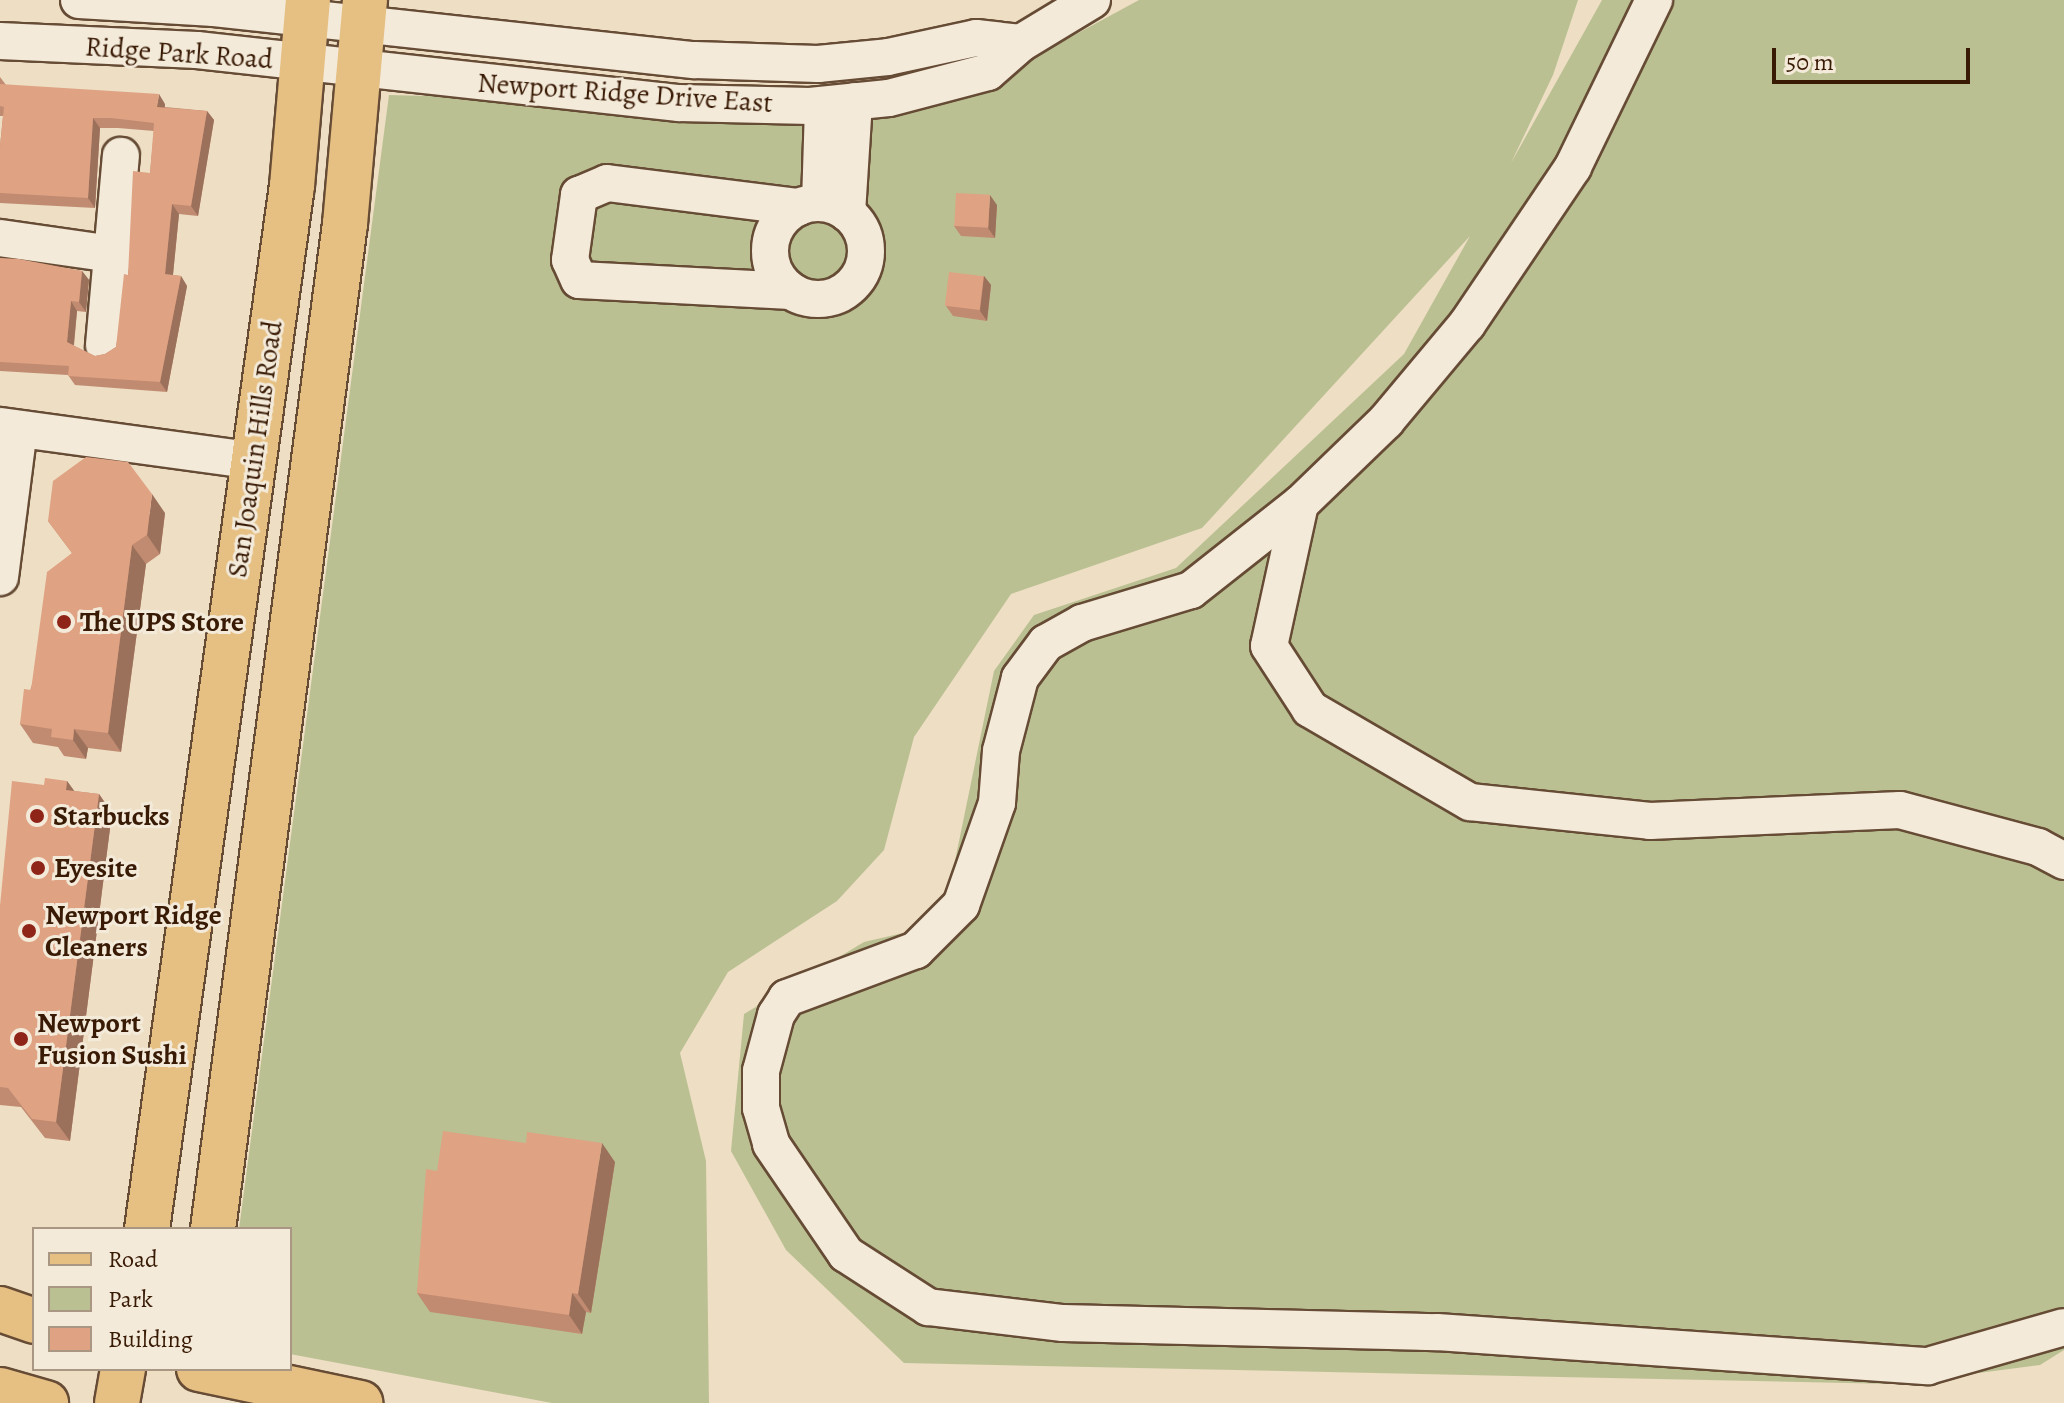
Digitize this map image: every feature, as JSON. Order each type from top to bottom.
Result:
[{"type":"main road","name":"San Joaquin Hills Road","points":[[147,1227],[254,461],[305,63],[307,10]]},
{"type":"main road","name":"San Joaquin Hills Road","points":[[213,1227],[345,224],[364,13]]},
{"type":"main road","points":[[0,1309],[32,1320]]},
{"type":"main road","points":[[117,1403],[123,1371]]},
{"type":"main road","points":[[190,1403],[197,1371]]},
{"type":"main road","points":[[207,1371],[360,1403]]},
{"type":"main road","points":[[0,1390],[46,1403]]},
{"type":"street","name":"Ridge Park Road","points":[[79,0],[364,13]]},
{"type":"street","name":"Newport Ridge Drive East","points":[[358,69],[679,103],[839,103],[889,98],[988,72],[1021,43],[1092,0]]},
{"type":"street","points":[[1654,0],[1573,167],[1467,324],[1386,421],[1300,504],[1191,590],[1082,623],[1046,643],[1020,678],[1001,751],[997,803],[961,905],[916,950],[787,998],[776,1015],[761,1071],[761,1108],[771,1144],[846,1254],[928,1307],[1063,1323],[1437,1332],[1928,1366],[2064,1327]]},
{"type":"street","name":"Newport Ridge Drive East","points":[[364,13],[739,62],[818,64],[888,57],[976,38],[1021,43]]},
{"type":"street","name":"Ridge Park Road","points":[[0,41],[197,50],[358,69]]},
{"type":"street","points":[[822,207],[839,103]]},
{"type":"street","points":[[104,345],[121,156]]},
{"type":"street","points":[[607,183],[822,207],[866,244],[857,279],[826,298],[791,291],[579,280],[570,260],[579,195],[607,183]]},
{"type":"street","points":[[791,291],[777,276],[770,257],[782,219],[822,207]]},
{"type":"street","points":[[0,238],[112,254]]},
{"type":"street","points":[[0,577],[10,427],[254,461]]},
{"type":"street","points":[[1300,504],[1269,646],[1310,709],[1470,802],[1650,821],[1900,810],[2038,847],[2064,861]]},
{"type":"green space","points":[[1139,0],[1578,0],[1553,75],[1511,163],[1602,0],[2064,0],[2064,1350],[2040,1365],[1894,1384],[904,1363],[786,1250],[731,1151],[744,1014],[864,942],[942,924],[994,671],[1034,615],[1176,568],[1404,354],[1470,236],[1202,528],[1011,594],[914,737],[884,850],[837,901],[728,972],[680,1053],[706,1161],[709,1403],[552,1403],[292,1354],[292,1227],[239,1227],[389,95],[861,108],[1012,69]]},
{"type":"building","points":[[0,84],[159,94],[157,107],[207,111],[191,206],[172,204],[165,274],[181,276],[160,382],[68,376],[69,366],[0,362],[0,258],[82,271],[79,302],[71,301],[67,342],[95,356],[116,347],[124,274],[128,275],[133,171],[150,173],[154,123],[93,118],[88,198],[0,193],[4,107],[0,106]]},
{"type":"building","points":[[956,193],[990,195],[988,228],[954,226]]},
{"type":"building","points":[[949,272],[984,276],[980,310],[945,306]]},
{"type":"building","points":[[86,457],[128,462],[152,494],[147,535],[132,545],[108,733],[74,729],[73,740],[51,737],[52,729],[20,724],[24,689],[31,690],[47,572],[72,553],[48,521],[53,481]]},
{"type":"building","points":[[45,778],[67,781],[66,790],[99,794],[56,1122],[32,1119],[8,1088],[0,1087],[0,906],[12,781],[44,785]]},
{"type":"building","points":[[443,1131],[526,1143],[527,1132],[602,1143],[578,1294],[572,1293],[569,1315],[417,1293],[426,1169],[437,1171]]},
{"type":"place","name":"The UPS Store","points":[[64,622]]},
{"type":"place","name":"Starbucks","points":[[37,816]]},
{"type":"place","name":"Eyesite","points":[[38,868]]},
{"type":"place","name":"Newport Ridge Cleaners","points":[[29,931]]},
{"type":"place","name":"Newport Fusion Sushi","points":[[21,1039]]}]
